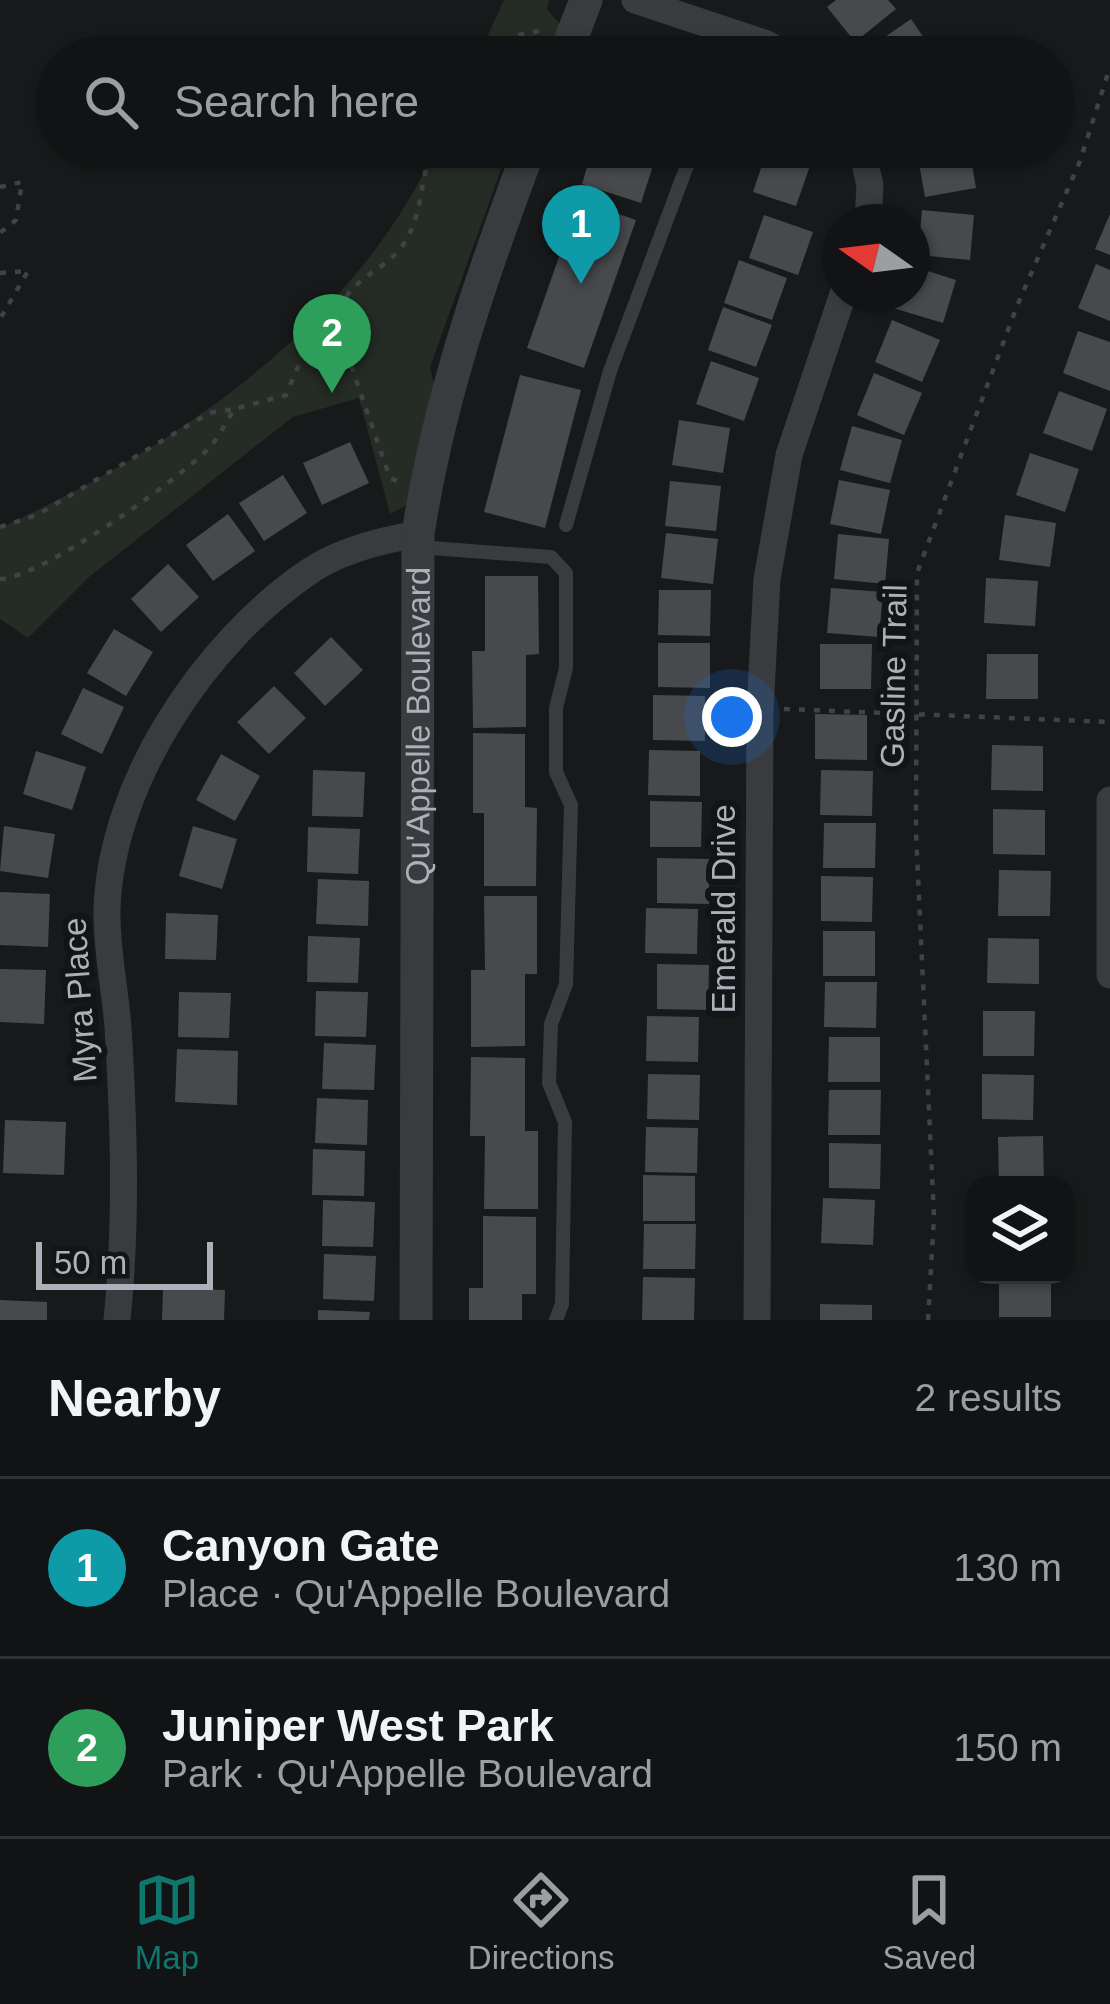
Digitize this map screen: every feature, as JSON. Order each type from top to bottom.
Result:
[{"type":"street","points":[[565,36],[586,0]]},
{"type":"street","points":[[635,0],[724,36]]},
{"type":"street","name":"Qu'Appelle Boulevard","points":[[416,1320],[418,541],[425,492],[470,307],[522,168]]},
{"type":"street","points":[[866,168],[869,204]]},
{"type":"street","name":"Emerald Drive","points":[[757,1320],[760,710],[767,579],[789,455],[837,312]]},
{"type":"street","name":"Myra Place","points":[[117,1320],[125,1158],[107,907],[133,799],[198,674],[259,612],[310,570],[382,541],[418,541]]},
{"type":"street","points":[[1110,800],[1110,975]]},
{"type":"lane","points":[[566,525],[610,370],[686,168]]},
{"type":"lane","points":[[418,541],[551,557],[566,573],[566,668],[556,708],[556,772],[571,806],[566,984],[551,1024],[550,1083],[565,1122],[562,1304],[556,1320]]},
{"type":"path","name":"Gasline Trail","points":[[928,1320],[934,1217],[913,711],[917,573],[1017,306],[1080,161],[1110,67]]},
{"type":"path","points":[[0,527],[37,515],[209,413],[286,394],[312,334],[338,309],[359,278],[401,248],[418,214],[428,168]]},
{"type":"path","points":[[0,187],[22,182],[16,220],[0,233]]},
{"type":"path","points":[[0,274],[28,271],[0,319]]},
{"type":"path","points":[[338,309],[347,354],[390,478],[425,492]]},
{"type":"path","points":[[0,579],[31,574],[66,553],[209,448],[233,410]]},
{"type":"path","points":[[760,710],[913,711],[976,720],[1110,722]]},
{"type":"shaded area","points":[[504,0],[549,0],[547,9],[564,29],[558,36],[488,36]]},
{"type":"shaded area","points":[[425,168],[501,168],[430,367],[434,384],[409,504],[390,514],[359,398],[293,417],[89,577],[28,638],[0,619],[0,528],[131,459],[253,375],[358,271],[401,212]]},
{"type":"building","points":[[836,0],[888,0],[896,9],[862,36],[850,36],[827,7]]},
{"type":"building","points":[[911,19],[923,36],[886,36]]},
{"type":"building","points":[[587,168],[652,168],[641,203],[582,184]]},
{"type":"building","points":[[761,168],[809,168],[796,206],[753,192]]},
{"type":"building","points":[[920,168],[973,168],[976,188],[925,197]]},
{"type":"building","points":[[579,200],[636,220],[584,368],[527,348]]},
{"type":"building","points":[[930,211],[974,215],[970,260],[930,256]]},
{"type":"building","points":[[1110,214],[1110,255],[1095,249]]},
{"type":"building","points":[[764,215],[813,232],[798,275],[749,258]]},
{"type":"building","points":[[739,260],[787,278],[772,320],[724,303]]},
{"type":"building","points":[[1096,264],[1110,270],[1110,321],[1078,308]]},
{"type":"building","points":[[930,272],[956,280],[943,323],[906,312],[930,312]]},
{"type":"building","points":[[723,307],[772,325],[756,367],[708,350]]},
{"type":"building","points":[[892,320],[940,340],[922,382],[875,362]]},
{"type":"building","points":[[1078,331],[1110,342],[1110,391],[1063,373]]},
{"type":"building","points":[[711,361],[759,378],[744,421],[696,404]]},
{"type":"building","points":[[874,373],[922,393],[904,435],[857,415]]},
{"type":"building","points":[[520,375],[581,390],[545,528],[484,512]]},
{"type":"building","points":[[1059,391],[1107,409],[1092,451],[1043,433]]},
{"type":"building","points":[[679,420],[730,428],[723,473],[672,465]]},
{"type":"building","points":[[852,426],[902,440],[890,483],[840,470]]},
{"type":"building","points":[[350,442],[369,483],[322,505],[303,463]]},
{"type":"building","points":[[1030,453],[1079,469],[1065,512],[1016,495]]},
{"type":"building","points":[[283,475],[307,513],[264,541],[239,503]]},
{"type":"building","points":[[839,480],[890,490],[881,534],[830,524]]},
{"type":"building","points":[[670,481],[721,486],[716,531],[665,526]]},
{"type":"building","points":[[228,514],[255,551],[213,581],[186,545]]},
{"type":"building","points":[[1005,515],[1056,523],[1050,567],[999,560]]},
{"type":"building","points":[[666,533],[718,539],[713,584],[661,578]]},
{"type":"building","points":[[838,534],[889,539],[885,584],[834,579]]},
{"type":"building","points":[[168,564],[199,597],[161,632],[131,599]]},
{"type":"building","points":[[485,576],[538,576],[539,654],[526,655],[526,727],[473,728],[472,651],[485,651]]},
{"type":"building","points":[[986,578],[1038,581],[1035,626],[984,623]]},
{"type":"building","points":[[831,588],[883,592],[879,637],[827,633]]},
{"type":"building","points":[[659,590],[711,590],[710,636],[658,635]]},
{"type":"building","points":[[114,629],[153,652],[126,696],[87,673]]},
{"type":"building","points":[[331,637],[363,670],[325,706],[294,673]]},
{"type":"building","points":[[658,643],[710,643],[710,688],[658,687]]},
{"type":"building","points":[[820,644],[872,644],[871,689],[820,689]]},
{"type":"building","points":[[987,654],[1038,654],[1038,699],[986,699]]},
{"type":"building","points":[[274,686],[306,718],[269,754],[237,722]]},
{"type":"building","points":[[83,688],[124,707],[102,754],[61,734]]},
{"type":"building","points":[[653,695],[705,696],[705,741],[653,740]]},
{"type":"building","points":[[815,714],[867,715],[867,760],[815,759]]},
{"type":"building","points":[[473,733],[525,734],[525,807],[537,808],[536,886],[484,886],[484,813],[473,813]]},
{"type":"building","points":[[992,745],[1043,746],[1043,791],[991,790]]},
{"type":"building","points":[[649,750],[700,751],[700,796],[648,795]]},
{"type":"building","points":[[36,751],[86,767],[72,810],[23,794]]},
{"type":"building","points":[[221,754],[260,776],[235,821],[196,800]]},
{"type":"building","points":[[313,770],[365,772],[363,817],[312,816]]},
{"type":"building","points":[[821,770],[873,771],[872,816],[820,815]]},
{"type":"building","points":[[650,801],[702,802],[701,847],[650,847]]},
{"type":"building","points":[[993,809],[1045,810],[1045,855],[993,854]]},
{"type":"building","points":[[824,823],[876,823],[875,868],[823,868]]},
{"type":"building","points":[[4,826],[55,834],[48,878],[0,871]]},
{"type":"building","points":[[193,826],[237,839],[222,889],[179,876]]},
{"type":"building","points":[[308,827],[360,829],[358,874],[307,872]]},
{"type":"building","points":[[657,858],[709,859],[709,904],[657,903]]},
{"type":"building","points":[[999,870],[1051,871],[1050,916],[998,916]]},
{"type":"building","points":[[821,876],[873,877],[872,922],[821,921]]},
{"type":"building","points":[[318,879],[369,881],[368,926],[316,924]]},
{"type":"building","points":[[0,892],[50,894],[48,947],[0,945]]},
{"type":"building","points":[[484,896],[537,896],[537,974],[525,974],[525,1046],[471,1047],[471,970],[485,970]]},
{"type":"building","points":[[646,908],[698,909],[697,954],[645,953]]},
{"type":"building","points":[[166,913],[218,915],[216,960],[165,959]]},
{"type":"building","points":[[823,931],[875,931],[875,976],[823,976]]},
{"type":"building","points":[[308,936],[360,938],[358,983],[307,982]]},
{"type":"building","points":[[988,938],[1039,939],[1039,984],[987,983]]},
{"type":"building","points":[[657,964],[709,965],[708,1010],[657,1009]]},
{"type":"building","points":[[0,969],[46,970],[44,1024],[0,1022]]},
{"type":"building","points":[[825,982],[877,982],[876,1028],[824,1027]]},
{"type":"building","points":[[316,991],[368,992],[366,1037],[315,1036]]},
{"type":"building","points":[[179,992],[231,993],[229,1038],[178,1037]]},
{"type":"building","points":[[983,1011],[1035,1011],[1034,1056],[983,1056]]},
{"type":"building","points":[[647,1016],[699,1017],[698,1062],[646,1061]]},
{"type":"building","points":[[829,1037],[880,1037],[880,1082],[828,1082]]},
{"type":"building","points":[[324,1043],[376,1045],[374,1090],[322,1089]]},
{"type":"building","points":[[177,1049],[238,1051],[237,1105],[175,1102]]},
{"type":"building","points":[[471,1057],[525,1058],[525,1131],[538,1131],[538,1209],[484,1209],[485,1136],[470,1136]]},
{"type":"building","points":[[648,1074],[700,1075],[699,1120],[647,1119]]},
{"type":"building","points":[[982,1074],[1034,1075],[1033,1120],[982,1119]]},
{"type":"building","points":[[829,1090],[881,1090],[880,1135],[828,1135]]},
{"type":"building","points":[[317,1098],[368,1100],[367,1145],[315,1143]]},
{"type":"building","points":[[5,1120],[66,1122],[64,1175],[3,1173]]},
{"type":"building","points":[[646,1127],[698,1128],[697,1173],[645,1172]]},
{"type":"building","points":[[1043,1136],[1044,1176],[999,1176],[998,1137]]},
{"type":"building","points":[[829,1143],[881,1144],[880,1189],[829,1188]]},
{"type":"building","points":[[313,1149],[365,1151],[364,1196],[312,1195]]},
{"type":"building","points":[[643,1175],[695,1176],[695,1221],[643,1221]]},
{"type":"building","points":[[823,1198],[875,1200],[873,1245],[821,1243]]},
{"type":"building","points":[[323,1200],[375,1202],[373,1247],[322,1246]]},
{"type":"building","points":[[483,1216],[536,1217],[536,1294],[522,1294],[522,1320],[469,1320],[469,1288],[483,1288]]},
{"type":"building","points":[[644,1224],[696,1224],[695,1269],[643,1269]]},
{"type":"building","points":[[324,1254],[376,1256],[374,1301],[323,1299]]},
{"type":"building","points":[[643,1277],[695,1278],[694,1320],[642,1320]]},
{"type":"building","points":[[999,1284],[1051,1284],[1051,1317],[999,1317]]},
{"type":"building","points":[[163,1288],[225,1290],[224,1320],[162,1320]]},
{"type":"building","points":[[0,1300],[47,1302],[47,1320],[0,1320]]},
{"type":"building","points":[[820,1304],[872,1305],[872,1320],[820,1320]]},
{"type":"building","points":[[318,1310],[370,1312],[369,1320],[318,1320]]},
{"type":"place","name":"Canyon Gate","points":[[581,284]]},
{"type":"place","name":"Juniper West Park","points":[[332,393]]}]
